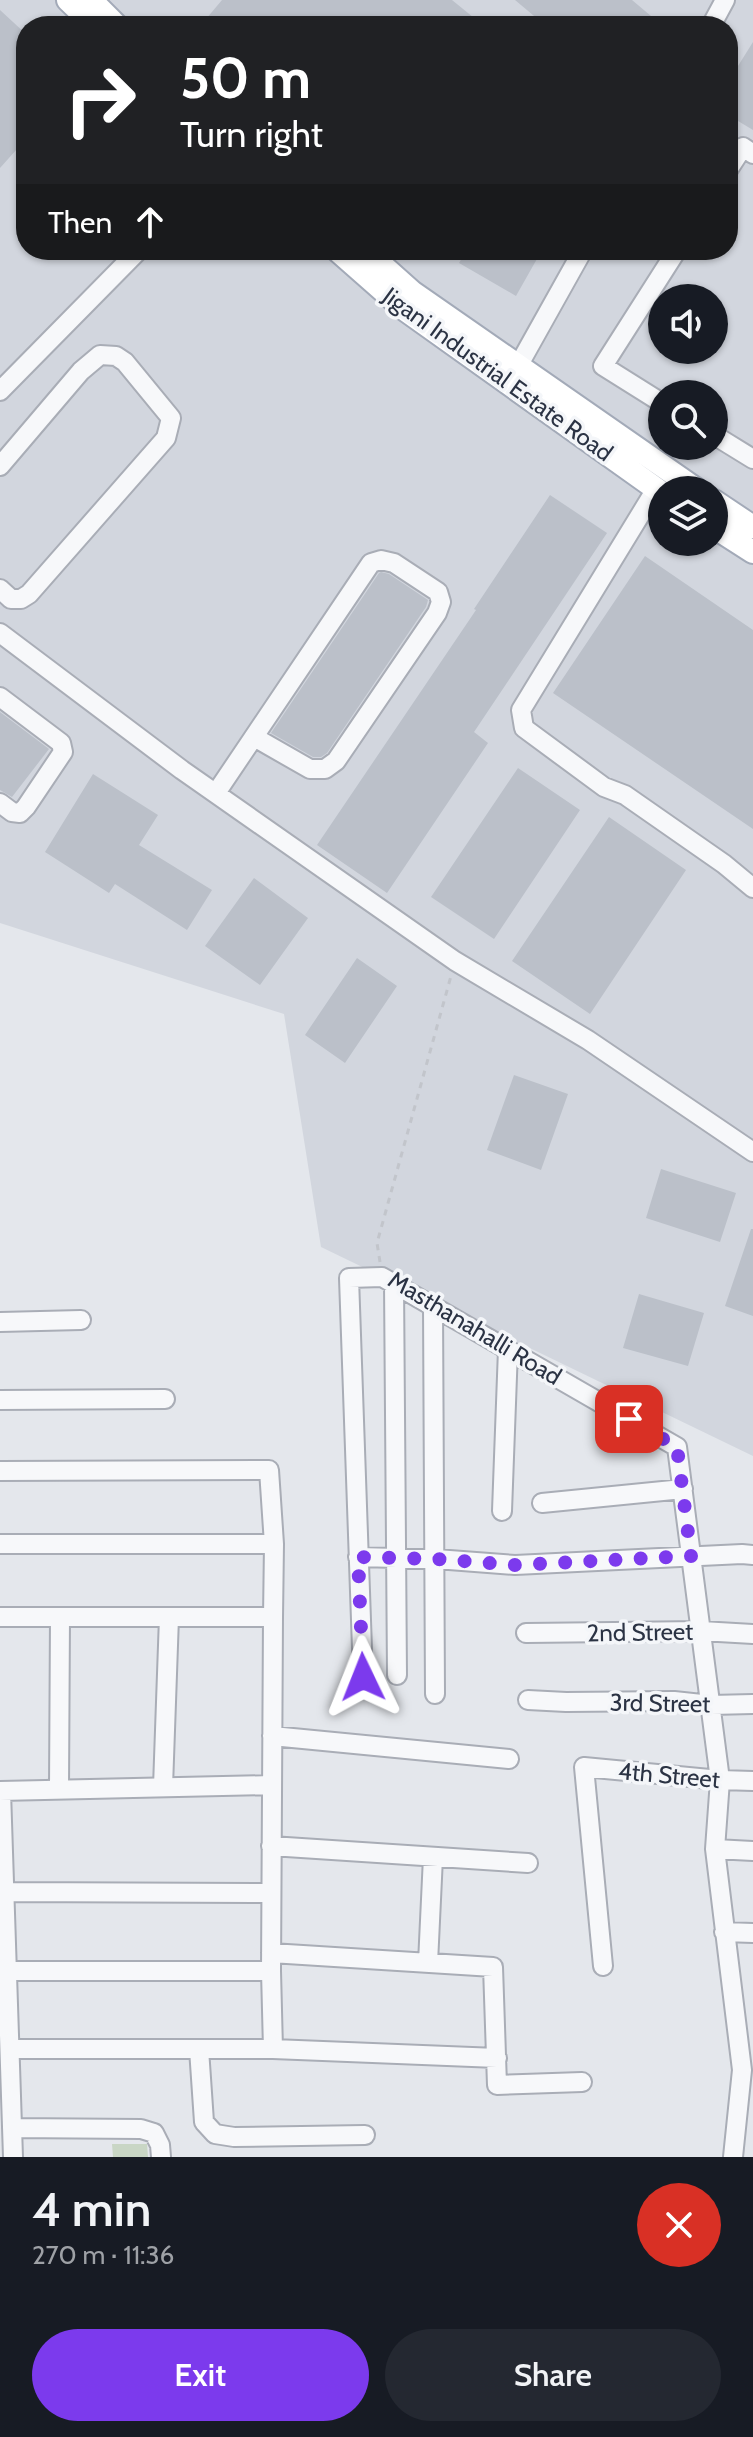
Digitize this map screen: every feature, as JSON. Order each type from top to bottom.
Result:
[{"type":"main road","points":[[68,0],[85,16]]},
{"type":"main road","points":[[91,0],[107,16]]},
{"type":"main road","name":"Jigani Industrial Estate Road","points":[[348,260],[404,309],[675,476]]},
{"type":"main road","name":"Jigani Industrial Estate Road","points":[[376,260],[648,482]]},
{"type":"main road","points":[[728,510],[753,527]]},
{"type":"main road","points":[[728,536],[753,552]]},
{"type":"street","points":[[738,155],[743,147],[753,154]]},
{"type":"street","points":[[0,391],[129,260]]},
{"type":"street","points":[[513,374],[577,260]]},
{"type":"street","points":[[648,394],[603,366],[671,260]]},
{"type":"street","points":[[0,466],[81,371],[100,355],[116,356],[125,362],[171,418],[166,438],[29,594],[21,599],[11,599],[0,589]]},
{"type":"street","points":[[728,444],[753,459]]},
{"type":"street","points":[[648,508],[521,710],[524,728],[604,787],[625,795],[724,864],[753,888]]},
{"type":"street","points":[[216,793],[371,563],[381,560],[394,563],[438,592],[441,602],[437,613],[336,761],[325,769],[310,769],[254,737]]},
{"type":"street","points":[[0,633],[182,770],[455,961],[588,1040],[753,1152]]},
{"type":"street","points":[[0,697],[61,743],[63,752],[20,813],[12,812],[0,803]]},
{"type":"street","points":[[363,1677],[349,1278],[388,1280],[397,1558],[397,1675]]},
{"type":"street","name":"Masthanahalli Road","points":[[388,1280],[677,1447],[720,1780],[715,1849],[742,2070],[733,2157]]},
{"type":"street","points":[[433,1306],[435,1694]]},
{"type":"street","points":[[0,1322],[81,1320]]},
{"type":"street","points":[[502,1511],[508,1349]]},
{"type":"street","points":[[0,1400],[165,1399]]},
{"type":"street","points":[[0,1471],[269,1470],[274,1544],[271,1846],[273,2049]]},
{"type":"street","points":[[542,1503],[683,1489]]},
{"type":"street","points":[[0,1544],[274,1544]]},
{"type":"street","points":[[358,1557],[515,1565],[753,1555]]},
{"type":"street","points":[[0,1617],[273,1617]]},
{"type":"street","points":[[59,1789],[60,1617]]},
{"type":"street","points":[[163,1787],[169,1617]]},
{"type":"street","name":"2nd Street","points":[[526,1633],[701,1631],[753,1634]]},
{"type":"street","name":"3rd Street","points":[[528,1700],[753,1704]]},
{"type":"street","points":[[272,1736],[509,1759]]},
{"type":"street","name":"4th Street","points":[[603,1966],[584,1767],[753,1781]]},
{"type":"street","points":[[13,2157],[1,1791],[272,1785]]},
{"type":"street","points":[[271,1846],[528,1863]]},
{"type":"street","points":[[715,1849],[753,1851]]},
{"type":"street","points":[[428,1963],[433,1857]]},
{"type":"street","points":[[4,1892],[271,1893]]},
{"type":"street","points":[[724,1932],[753,1933]]},
{"type":"street","points":[[7,1971],[271,1962],[428,1963],[493,1967],[497,2085],[582,2082]]},
{"type":"street","name":"Masthanahalli Road","points":[[742,2070],[753,2047]]},
{"type":"street","points":[[10,2049],[273,2049],[497,2058]]},
{"type":"street","points":[[199,2049],[204,2122],[215,2134],[234,2137],[365,2135]]},
{"type":"street","points":[[12,2128],[141,2129],[154,2133],[161,2157]]},
{"type":"path","name":"Masthanahalli Road","points":[[388,1280],[377,1243],[455,961]]},
{"type":"shaded area","points":[[0,0],[753,0],[753,1456],[321,1247],[284,1014],[0,923]]},
{"type":"green space","points":[[112,2144],[147,2144],[148,2157],[113,2157]]},
{"type":"building","points":[[222,0],[452,0],[472,16],[209,16]]},
{"type":"building","points":[[515,0],[632,0],[651,16],[534,16]]},
{"type":"building","points":[[0,10],[16,25],[16,150],[0,168]]},
{"type":"building","points":[[753,42],[753,130],[738,121],[738,66]]},
{"type":"building","points":[[461,260],[536,260],[516,296],[459,263]]},
{"type":"building","points":[[550,495],[607,533],[474,732],[488,743],[387,893],[317,845]]},
{"type":"building","points":[[645,556],[753,630],[753,829],[553,693]]},
{"type":"building","points":[[381,572],[428,600],[426,607],[327,753],[313,757],[271,733]]},
{"type":"building","points":[[0,712],[49,749],[12,797],[0,790]]},
{"type":"building","points":[[518,768],[580,810],[494,939],[431,897]]},
{"type":"building","points":[[93,774],[158,815],[139,845],[212,890],[187,930],[115,884],[109,893],[45,852]]},
{"type":"building","points":[[609,817],[686,870],[590,1014],[512,961]]},
{"type":"building","points":[[254,878],[308,918],[260,985],[205,946]]},
{"type":"building","points":[[357,958],[397,986],[345,1063],[305,1035]]},
{"type":"building","points":[[514,1075],[568,1094],[541,1170],[487,1150]]},
{"type":"building","points":[[661,1169],[736,1193],[720,1242],[646,1218]]},
{"type":"building","points":[[753,1229],[753,1316],[725,1306]]},
{"type":"building","points":[[639,1294],[704,1313],[688,1366],[623,1348]]},
{"type":"route","points":[[363,1677],[358,1557],[515,1565],[691,1556],[677,1447],[629,1419]]}]
